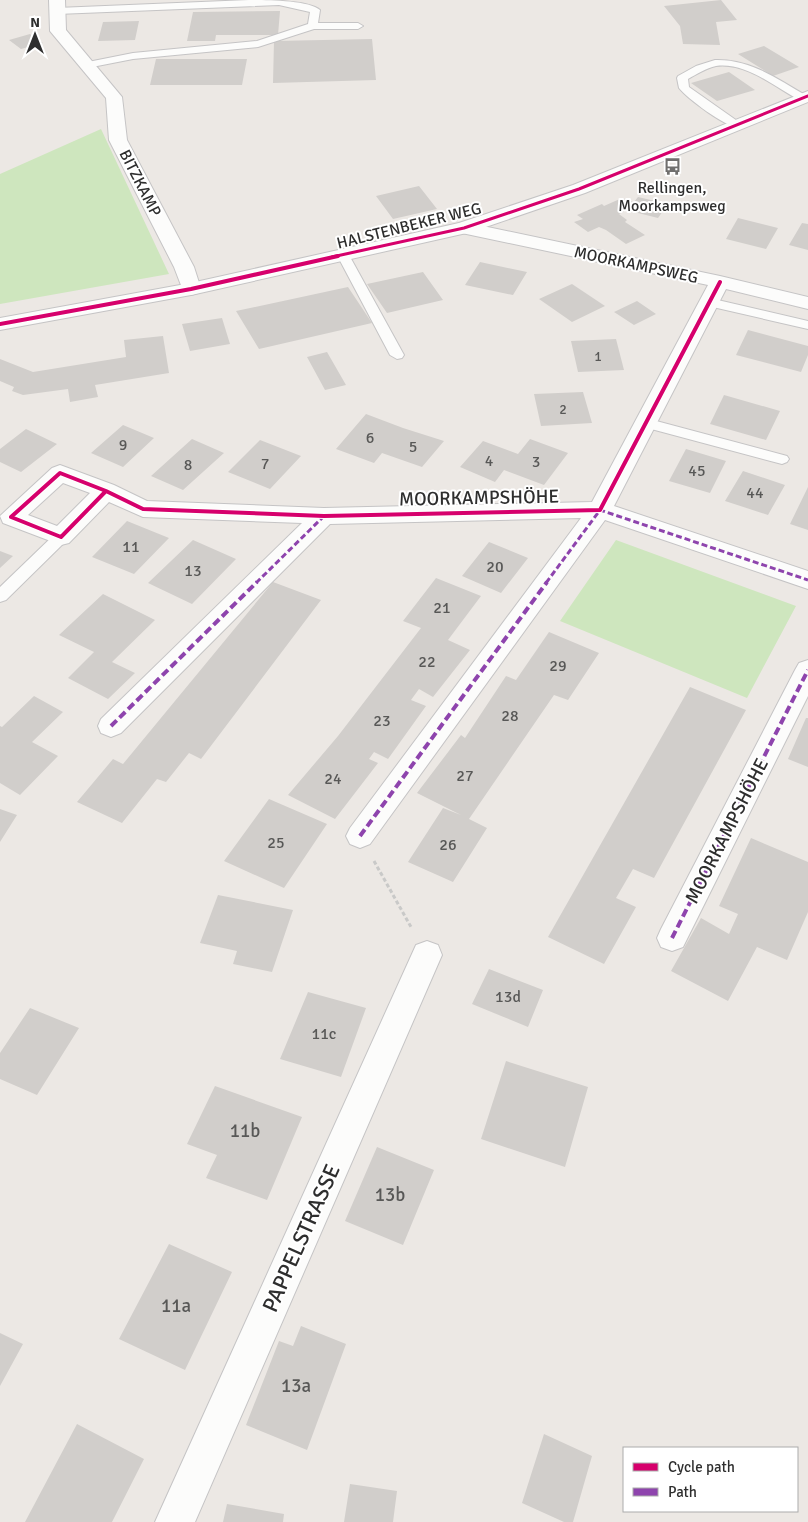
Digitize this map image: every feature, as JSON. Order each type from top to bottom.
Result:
[{"type":"street","name":"BITZKAMP","points":[[57,6],[58,31],[114,97],[118,140],[184,267],[191,289]]},
{"type":"street","name":"HALSTENBEKER WEG","points":[[0,324],[191,289],[464,228],[579,189],[806,97]]},
{"type":"street","name":"MOORKAMPSWEG","points":[[464,228],[714,292],[808,303]]},
{"type":"street","points":[[360,836],[600,510],[714,292]]},
{"type":"street","name":"MOORKAMPSHÖHE","points":[[61,537],[11,517],[60,473],[106,491],[143,509],[324,516],[600,510],[808,580]]},
{"type":"street","points":[[61,537],[106,491]]},
{"type":"street","points":[[112,726],[324,516]]},
{"type":"street","name":"MOORKAMPSHÖHE","points":[[672,938],[808,670]]},
{"type":"street","name":"PAPPELSTRASSE","points":[[175,1522],[427,955]]},
{"type":"lane","points":[[57,6],[148,6],[280,2],[315,10],[314,26]]},
{"type":"lane","points":[[87,65],[133,56],[258,44],[314,26],[358,26]]},
{"type":"lane","points":[[737,125],[718,114],[684,88],[682,78],[695,69],[718,61],[746,65],[806,97]]},
{"type":"lane","points":[[343,255],[398,355]]},
{"type":"lane","points":[[714,292],[808,325]]},
{"type":"lane","points":[[645,423],[782,459]]},
{"type":"lane","points":[[0,596],[61,537]]},
{"type":"path","points":[[360,836],[427,955]]},
{"type":"green space","points":[[101,129],[169,274],[0,304],[0,174]]},
{"type":"green space","points":[[616,540],[796,606],[747,698],[560,621]]},
{"type":"building","points":[[721,0],[737,20],[716,22],[720,45],[683,44],[680,26],[664,6]]},
{"type":"building","points":[[280,11],[278,35],[216,35],[215,41],[187,41],[193,12]]},
{"type":"building","points":[[139,21],[135,40],[98,41],[103,22]]},
{"type":"building","points":[[30,34],[43,43],[21,49],[9,40]]},
{"type":"building","points":[[372,39],[376,80],[273,83],[274,41]]},
{"type":"building","points":[[764,46],[799,67],[773,76],[738,54]]},
{"type":"building","points":[[156,59],[247,59],[242,85],[150,85]]},
{"type":"building","points":[[729,72],[755,90],[717,101],[691,83]]},
{"type":"building","points":[[419,186],[437,209],[393,219],[376,196]]},
{"type":"building","points":[[638,197],[668,204],[658,218],[626,210],[619,214],[627,220],[625,222],[645,235],[626,244],[599,227],[588,232],[574,222],[583,219],[577,215],[602,204],[604,206],[622,198],[634,202]]},
{"type":"building","points":[[738,218],[778,228],[766,249],[726,239]]},
{"type":"building","points":[[802,223],[808,224],[808,250],[789,245]]},
{"type":"building","points":[[480,262],[527,272],[513,295],[465,285]]},
{"type":"building","points":[[423,272],[443,300],[387,313],[367,284]]},
{"type":"building","points":[[572,284],[605,306],[572,322],[539,299]]},
{"type":"building","points":[[348,287],[372,323],[259,349],[236,311]]},
{"type":"building","points":[[637,301],[656,314],[634,325],[614,312]]},
{"type":"building","points":[[222,318],[230,344],[190,351],[182,324]]},
{"type":"building","points":[[748,330],[808,346],[808,355],[801,372],[736,355]]},
{"type":"building","points":[[163,336],[169,373],[95,385],[98,397],[70,402],[68,389],[23,395],[12,391],[14,387],[0,381],[0,359],[33,372],[126,357],[124,340]]},
{"type":"building","points":[[616,339],[624,370],[578,372],[571,341]]},
{"type":"building","points":[[327,352],[346,385],[325,390],[307,357]]},
{"type":"building","points":[[583,392],[592,423],[541,426],[534,394]]},
{"type":"building","points":[[724,395],[780,411],[766,440],[710,424]]},
{"type":"building","points":[[366,414],[444,441],[422,467],[382,453],[374,463],[336,449]]},
{"type":"building","points":[[123,425],[154,438],[123,467],[91,453]]},
{"type":"building","points":[[26,429],[57,444],[21,472],[0,462],[0,449]]},
{"type":"building","points":[[192,439],[224,453],[183,490],[151,476]]},
{"type":"building","points":[[530,439],[568,453],[544,485],[504,470],[495,482],[460,467],[483,441],[518,454]]},
{"type":"building","points":[[260,440],[301,456],[270,489],[228,472]]},
{"type":"building","points":[[686,449],[726,461],[710,493],[669,481]]},
{"type":"building","points":[[743,471],[785,485],[768,515],[725,501]]},
{"type":"building","points":[[808,487],[808,530],[790,524]]},
{"type":"building","points":[[127,521],[169,538],[134,574],[92,557]]},
{"type":"building","points":[[193,540],[236,559],[192,604],[148,583]]},
{"type":"building","points":[[489,542],[528,558],[501,593],[462,576]]},
{"type":"building","points":[[0,551],[13,556],[0,568]]},
{"type":"building","points":[[436,578],[481,596],[448,640],[470,650],[433,697],[419,689],[411,700],[426,706],[388,759],[374,752],[369,759],[378,763],[335,819],[288,795],[338,736],[421,628],[403,621]]},
{"type":"building","points":[[273,582],[321,600],[201,759],[189,753],[166,782],[157,779],[122,823],[77,802],[113,759],[123,764]]},
{"type":"building","points":[[103,594],[155,620],[112,662],[135,673],[108,699],[68,678],[94,652],[59,635]]},
{"type":"building","points":[[549,632],[599,653],[568,700],[554,695],[469,819],[487,828],[453,882],[408,862],[443,808],[461,815],[417,793],[461,735],[465,738],[506,676],[516,680]]},
{"type":"building","points":[[690,687],[746,710],[654,878],[633,869],[616,898],[636,907],[604,964],[548,937]]},
{"type":"building","points":[[34,696],[63,712],[32,742],[58,756],[20,795],[0,783],[0,726],[2,727]]},
{"type":"building","points":[[806,718],[808,718],[808,767],[788,759]]},
{"type":"building","points":[[269,799],[327,824],[284,888],[224,861]]},
{"type":"building","points":[[0,809],[17,815],[0,842]]},
{"type":"building","points":[[751,838],[808,862],[808,912],[787,960],[757,947],[728,1001],[671,971],[701,918],[729,934],[738,914],[719,906]]},
{"type":"building","points":[[218,895],[293,910],[272,972],[233,964],[237,951],[200,943]]},
{"type":"building","points":[[489,969],[543,990],[528,1027],[472,1004]]},
{"type":"building","points":[[308,992],[366,1008],[341,1077],[280,1059]]},
{"type":"building","points":[[30,1008],[79,1028],[37,1095],[0,1079],[0,1053]]},
{"type":"building","points":[[506,1061],[588,1087],[565,1167],[481,1139]]},
{"type":"building","points":[[215,1086],[302,1117],[267,1200],[206,1178],[217,1155],[187,1144]]},
{"type":"building","points":[[377,1147],[434,1170],[403,1245],[345,1221]]},
{"type":"building","points":[[169,1244],[232,1272],[185,1370],[119,1339]]},
{"type":"building","points":[[301,1326],[346,1344],[307,1450],[246,1425],[279,1341],[293,1346]]},
{"type":"building","points":[[0,1333],[23,1344],[0,1386]]},
{"type":"building","points":[[77,1424],[144,1459],[112,1522],[25,1522]]},
{"type":"building","points":[[544,1434],[592,1456],[573,1522],[564,1522],[522,1503]]},
{"type":"building","points":[[350,1484],[397,1491],[393,1522],[344,1522]]},
{"type":"building","points":[[227,1504],[284,1514],[283,1522],[223,1522]]},
{"type":"marked path","points":[[360,836],[600,510],[808,580]]},
{"type":"marked path","points":[[111,726],[324,516]]},
{"type":"marked path","points":[[672,938],[808,670]]},
{"type":"cycle path","points":[[0,324],[191,289],[464,228],[579,189],[808,96]]},
{"type":"cycle path","points":[[106,491],[61,537],[11,517],[60,473],[106,491],[143,509],[324,516],[600,510],[720,282]]},
{"type":"place","name":"Rellingen, Moorkampsweg","points":[[672,166]]}]
